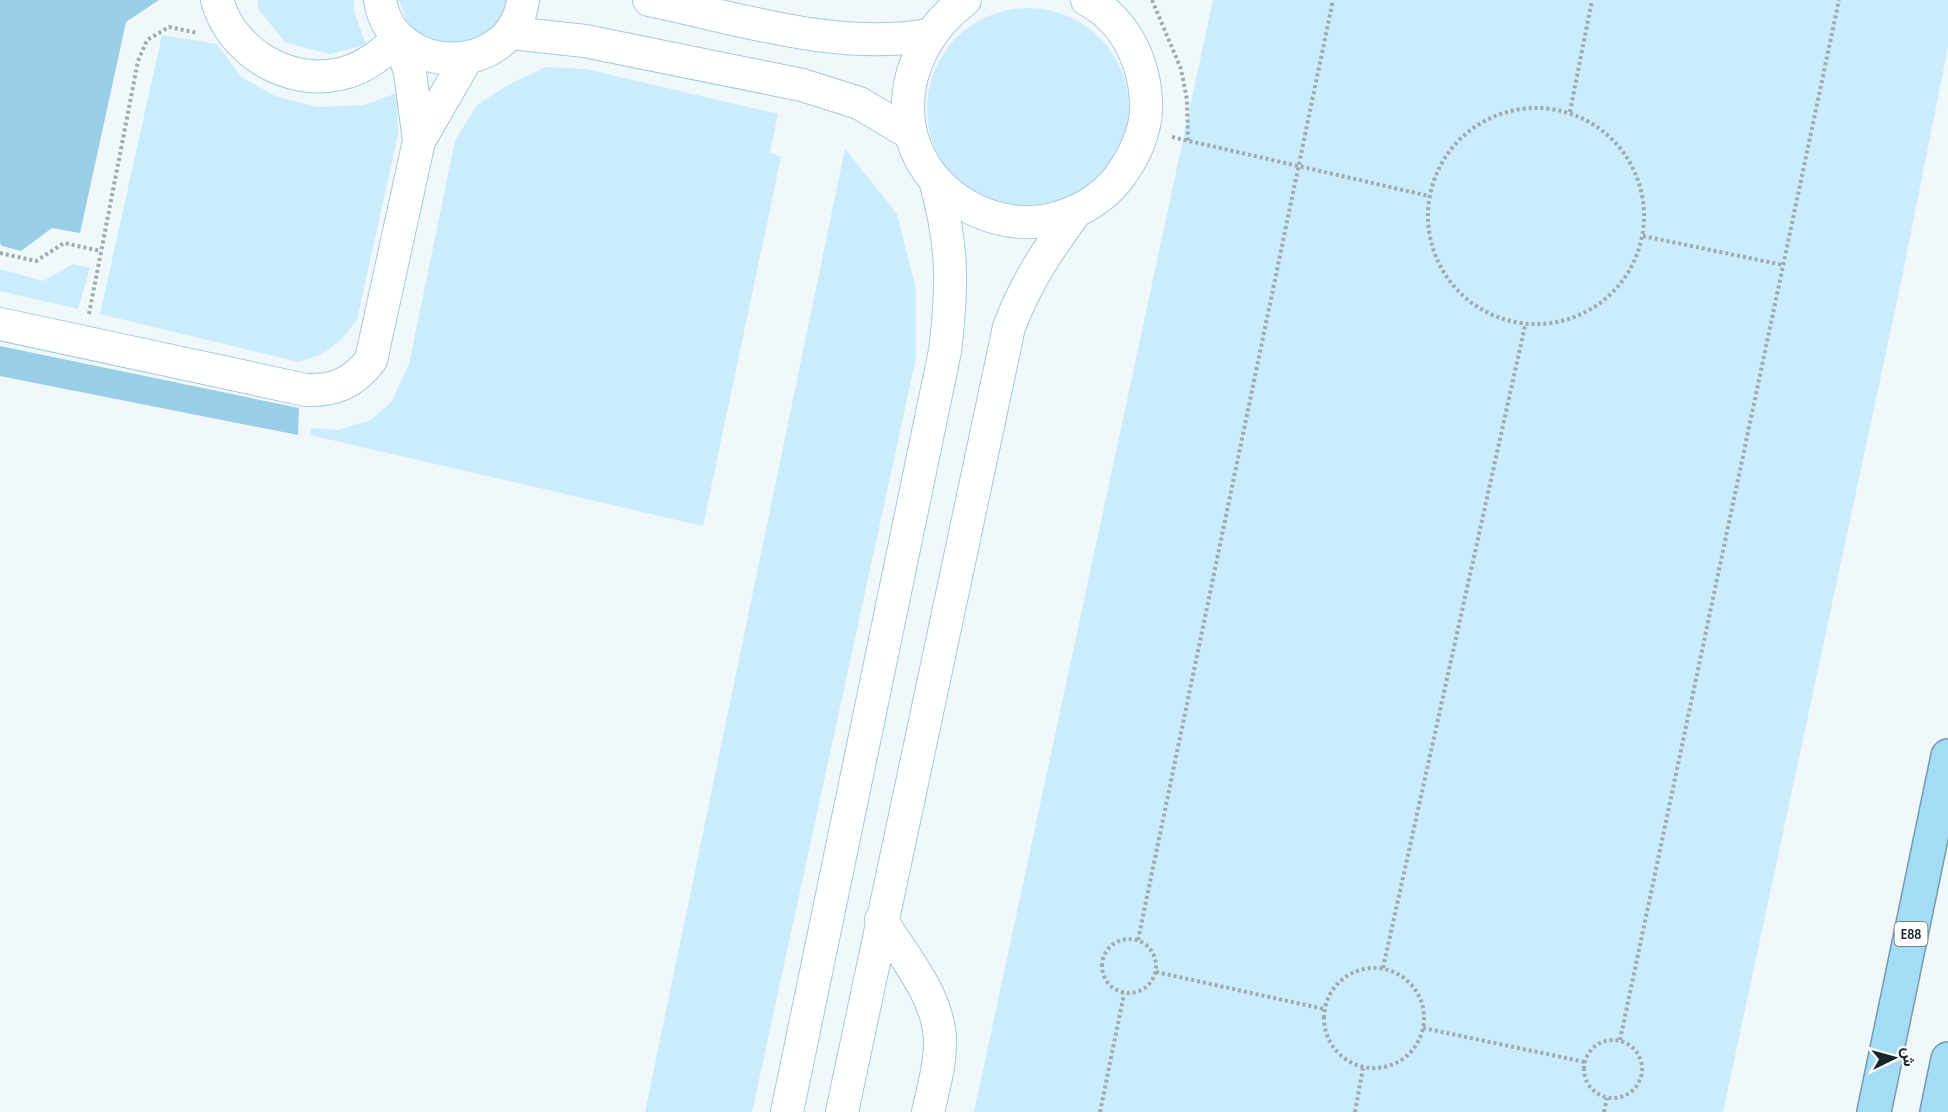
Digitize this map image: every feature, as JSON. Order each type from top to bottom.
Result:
[{"type":"highway","name":"E88","points":[[1874,1112],[1948,756]]},
{"type":"highway","points":[[1937,1112],[1948,1059]]},
{"type":"street","points":[[217,0],[221,16],[242,45],[270,65],[304,76],[340,74],[372,62],[399,39]]},
{"type":"street","points":[[380,0],[387,22],[399,39],[412,83],[419,141]]},
{"type":"street","points":[[399,39],[417,52],[438,59],[467,58],[490,49],[511,33],[523,0]]},
{"type":"street","points":[[650,0],[844,39],[901,40],[929,35]]},
{"type":"street","points":[[965,0],[944,16],[929,35],[914,62],[908,90],[911,134],[924,165],[935,180],[958,201],[985,215],[1015,222],[1046,221],[1075,213],[1106,193],[1129,164],[1143,130],[1147,107],[1145,84],[1139,61],[1115,0]]},
{"type":"street","points":[[1087,0],[1097,6],[1122,30],[1139,61]]},
{"type":"street","points":[[511,33],[585,41],[802,85],[859,103],[911,134]]},
{"type":"street","points":[[0,324],[306,390],[325,391],[343,386],[359,375],[371,360],[377,342],[419,141],[467,58]]},
{"type":"street","points":[[787,1112],[945,351],[951,266],[947,224],[935,180]]},
{"type":"street","points":[[842,1112],[881,920],[1009,327],[1025,285],[1048,248],[1075,213]]},
{"type":"street","points":[[881,920],[925,990],[939,1025],[939,1062],[928,1112]]},
{"type":"path","points":[[1152,0],[1181,69],[1188,100],[1188,141]]},
{"type":"path","points":[[1138,940],[1334,0]]},
{"type":"path","points":[[1570,112],[1592,0]]},
{"type":"path","points":[[1620,1040],[1839,0]]},
{"type":"path","points":[[88,317],[138,61],[147,40],[169,27],[206,35]]},
{"type":"path","points":[[1533,106],[1570,112],[1604,131],[1629,160],[1643,197],[1643,237],[1629,274],[1602,304],[1565,322],[1526,326],[1491,316],[1461,296],[1439,267],[1428,232],[1429,196],[1442,161],[1465,132],[1497,114],[1533,106]]},
{"type":"path","points":[[1143,130],[1429,196]]},
{"type":"path","points":[[1643,237],[1783,265]]},
{"type":"path","points":[[0,253],[36,261],[64,243],[101,251]]},
{"type":"path","points":[[1383,968],[1526,326]]},
{"type":"path","points":[[1124,939],[1138,940],[1150,947],[1156,959],[1156,972],[1150,985],[1138,993],[1124,994],[1111,987],[1102,974],[1103,959],[1110,946],[1124,939]]},
{"type":"path","points":[[1367,967],[1383,968],[1398,973],[1415,990],[1424,1012],[1423,1028],[1416,1046],[1401,1060],[1383,1068],[1363,1068],[1345,1060],[1331,1046],[1324,1028],[1324,1009],[1329,993],[1345,976],[1367,967]]},
{"type":"path","points":[[1156,972],[1324,1009]]},
{"type":"path","points":[[1100,1112],[1124,994]]},
{"type":"path","points":[[1423,1028],[1585,1062]]},
{"type":"path","points":[[1604,1040],[1620,1040],[1633,1047],[1641,1059],[1642,1075],[1636,1089],[1623,1097],[1607,1098],[1593,1090],[1585,1077],[1585,1062],[1592,1048],[1604,1040]]},
{"type":"path","points":[[1355,1112],[1363,1068]]},
{"type":"path","points":[[1604,1112],[1607,1098]]},
{"type":"shaded area","points":[[258,0],[354,0],[354,11],[366,45],[329,54],[285,42],[258,9]]},
{"type":"shaded area","points":[[399,0],[514,0],[504,28],[443,50],[409,27]]},
{"type":"shaded area","points":[[1213,0],[1948,0],[1948,47],[1900,287],[1723,1112],[974,1112]]},
{"type":"shaded area","points":[[1018,8],[1038,8],[1057,12],[1076,20],[1106,45],[1117,61],[1125,80],[1129,109],[1125,138],[1117,157],[1092,187],[1076,198],[1057,206],[1038,210],[1018,210],[999,206],[980,198],[950,173],[939,157],[931,138],[927,119],[927,99],[931,80],[939,61],[964,31],[980,20],[999,12]]},
{"type":"shaded area","points":[[162,35],[217,44],[241,77],[275,96],[317,107],[364,105],[397,93],[398,134],[357,320],[338,342],[326,351],[299,362],[100,314]]},
{"type":"shaded area","points":[[546,67],[586,69],[778,114],[770,152],[781,157],[703,526],[310,435],[311,428],[338,430],[371,420],[392,401],[409,364],[455,141],[476,106],[506,86]]},
{"type":"shaded area","points":[[845,149],[897,214],[916,289],[916,358],[752,1112],[645,1112]]},
{"type":"shaded area","points":[[73,264],[90,268],[78,309],[0,291],[0,269],[43,281]]},
{"type":"building","points":[[0,0],[159,0],[126,22],[80,233],[52,228],[21,251],[2,246],[0,243]]},
{"type":"building","points":[[0,346],[299,408],[298,435],[0,376]]}]
